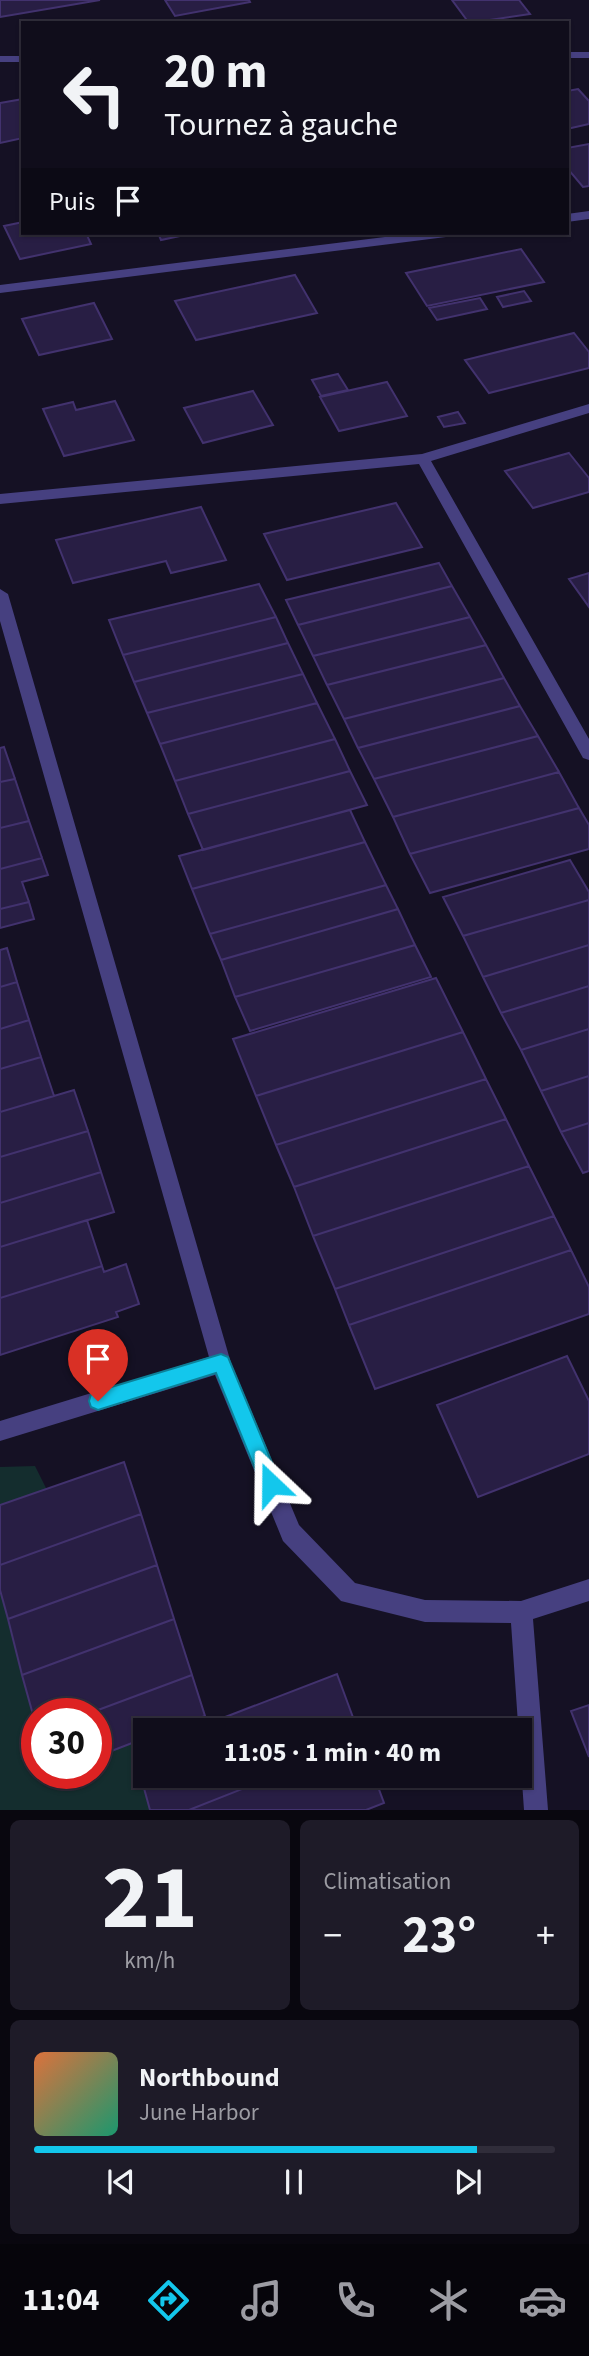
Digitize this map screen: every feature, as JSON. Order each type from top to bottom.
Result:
[{"type":"street","points":[[569,55],[589,55]]},
{"type":"street","points":[[0,59],[21,59]]},
{"type":"street","points":[[569,218],[589,215]]},
{"type":"street","points":[[0,289],[430,235]]},
{"type":"street","points":[[0,499],[423,459],[589,408]]},
{"type":"street","points":[[423,459],[589,754]]},
{"type":"street","points":[[0,594],[221,1363],[291,1533],[349,1593],[425,1611],[520,1612],[589,1590]]},
{"type":"street","points":[[0,1431],[221,1363]]},
{"type":"street","points":[[520,1612],[536,1810]]},
{"type":"green space","points":[[35,1466],[117,1630],[170,1718],[133,1718],[133,1788],[169,1788],[212,1810],[0,1810],[0,1467]]},
{"type":"building","points":[[0,0],[100,0],[0,17]]},
{"type":"building","points":[[165,0],[249,0],[250,2],[175,16]]},
{"type":"building","points":[[452,0],[519,0],[530,14],[483,21],[468,21]]},
{"type":"building","points":[[578,89],[589,101],[589,124],[569,129],[569,91]]},
{"type":"building","points":[[21,99],[21,138],[0,143],[0,103]]},
{"type":"building","points":[[589,144],[589,186],[583,187],[569,170],[569,148]]},
{"type":"building","points":[[21,222],[21,235],[87,235],[91,244],[20,259],[4,226]]},
{"type":"building","points":[[159,235],[185,235],[161,240]]},
{"type":"building","points":[[521,249],[544,282],[427,306],[406,273]]},
{"type":"building","points":[[295,275],[317,313],[196,340],[175,301]]},
{"type":"building","points":[[524,291],[531,301],[503,307],[497,297]]},
{"type":"building","points":[[480,298],[487,309],[437,320],[429,308]]},
{"type":"building","points":[[94,303],[112,339],[39,355],[22,319]]},
{"type":"building","points":[[574,333],[589,352],[589,368],[489,393],[465,360]]},
{"type":"building","points":[[338,374],[348,390],[321,396],[312,380]]},
{"type":"building","points":[[387,382],[407,416],[339,431],[320,397]]},
{"type":"building","points":[[253,391],[273,425],[203,443],[184,408]]},
{"type":"building","points":[[115,401],[134,440],[64,456],[43,409],[73,402],[76,410]]},
{"type":"building","points":[[458,412],[465,423],[444,427],[438,417]]},
{"type":"building","points":[[569,453],[589,478],[589,492],[533,508],[505,471]]},
{"type":"building","points":[[396,503],[422,547],[287,580],[264,534]]},
{"type":"building","points":[[201,507],[226,560],[171,573],[166,561],[73,583],[56,540]]},
{"type":"building","points":[[439,563],[452,586],[298,625],[286,600]]},
{"type":"building","points":[[589,573],[589,607],[569,579]]},
{"type":"building","points":[[259,584],[276,617],[123,655],[109,620]]},
{"type":"building","points":[[452,586],[470,617],[313,656],[298,625]]},
{"type":"building","points":[[276,617],[288,643],[134,682],[123,655]]},
{"type":"building","points":[[470,617],[486,645],[327,685],[313,656]]},
{"type":"building","points":[[288,643],[303,674],[147,713],[134,682]]},
{"type":"building","points":[[486,645],[504,678],[344,719],[327,685]]},
{"type":"building","points":[[303,674],[317,703],[160,744],[147,713]]},
{"type":"building","points":[[504,678],[520,706],[358,748],[344,719]]},
{"type":"building","points":[[317,703],[335,739],[175,781],[160,744]]},
{"type":"building","points":[[520,706],[538,736],[374,779],[358,748]]},
{"type":"building","points":[[538,736],[559,772],[393,817],[374,779]]},
{"type":"building","points":[[335,739],[350,771],[188,814],[175,781]]},
{"type":"building","points":[[4,747],[15,779],[0,782],[0,748]]},
{"type":"building","points":[[350,771],[367,805],[203,850],[188,814]]},
{"type":"building","points":[[559,772],[579,808],[410,854],[393,817]]},
{"type":"building","points":[[15,779],[29,821],[0,828],[0,782]]},
{"type":"building","points":[[579,808],[589,825],[589,849],[430,893],[410,854]]},
{"type":"building","points":[[350,810],[365,842],[192,889],[179,856]]},
{"type":"building","points":[[29,821],[42,858],[0,869],[0,828]]},
{"type":"building","points":[[365,842],[386,885],[210,934],[192,889]]},
{"type":"building","points":[[42,858],[48,875],[22,882],[29,902],[0,909],[0,869]]},
{"type":"building","points":[[570,860],[589,892],[589,900],[463,936],[443,897]]},
{"type":"building","points":[[386,885],[398,909],[221,960],[210,934]]},
{"type":"building","points":[[589,900],[589,945],[483,977],[463,936]]},
{"type":"building","points":[[29,902],[34,919],[0,928],[0,909]]},
{"type":"building","points":[[398,909],[415,945],[235,997],[221,960]]},
{"type":"building","points":[[415,945],[431,977],[250,1031],[235,997]]},
{"type":"building","points":[[589,945],[589,986],[501,1013],[483,977]]},
{"type":"building","points":[[7,948],[17,982],[0,987],[0,950]]},
{"type":"building","points":[[436,978],[463,1032],[256,1096],[233,1039]]},
{"type":"building","points":[[17,982],[29,1020],[0,1029],[0,987]]},
{"type":"building","points":[[589,986],[589,1029],[521,1050],[501,1013]]},
{"type":"building","points":[[29,1020],[41,1057],[0,1069],[0,1029]]},
{"type":"building","points":[[589,1029],[589,1076],[541,1091],[521,1050]]},
{"type":"building","points":[[463,1032],[486,1079],[276,1145],[256,1096]]},
{"type":"building","points":[[41,1057],[54,1096],[0,1112],[0,1069]]},
{"type":"building","points":[[589,1076],[589,1123],[561,1132],[541,1091]]},
{"type":"building","points":[[486,1079],[506,1119],[294,1187],[276,1145]]},
{"type":"building","points":[[74,1090],[88,1131],[0,1157],[0,1112]]},
{"type":"building","points":[[506,1119],[529,1166],[313,1236],[294,1187]]},
{"type":"building","points":[[589,1123],[589,1171],[583,1173],[561,1132]]},
{"type":"building","points":[[88,1131],[101,1172],[0,1203],[0,1157]]},
{"type":"building","points":[[529,1166],[554,1216],[335,1289],[313,1236]]},
{"type":"building","points":[[101,1172],[114,1212],[0,1247],[0,1203]]},
{"type":"building","points":[[554,1216],[571,1250],[349,1325],[335,1289]]},
{"type":"building","points":[[87,1220],[102,1266],[0,1298],[0,1247]]},
{"type":"building","points":[[571,1250],[589,1287],[589,1314],[375,1389],[349,1325]]},
{"type":"building","points":[[126,1264],[139,1304],[116,1312],[118,1317],[0,1355],[0,1298],[102,1266],[104,1272]]},
{"type":"building","points":[[567,1356],[589,1401],[589,1454],[478,1497],[437,1405]]},
{"type":"building","points":[[124,1462],[141,1514],[0,1565],[0,1505]]},
{"type":"building","points":[[141,1514],[157,1565],[8,1619],[0,1590],[0,1565]]},
{"type":"building","points":[[157,1565],[174,1619],[22,1675],[8,1619]]},
{"type":"building","points":[[174,1619],[192,1675],[112,1705],[112,1698],[28,1698],[22,1675]]},
{"type":"building","points":[[337,1674],[353,1718],[223,1718]]},
{"type":"building","points":[[192,1675],[205,1716],[133,1718],[133,1743],[112,1751],[112,1705]]},
{"type":"building","points":[[589,1705],[589,1757],[571,1711]]},
{"type":"building","points":[[144,1788],[245,1788],[189,1810],[150,1810]]},
{"type":"building","points":[[245,1788],[378,1788],[384,1803],[366,1810],[189,1810]]},
{"type":"route","points":[[98,1401],[221,1363],[271,1484]]}]
